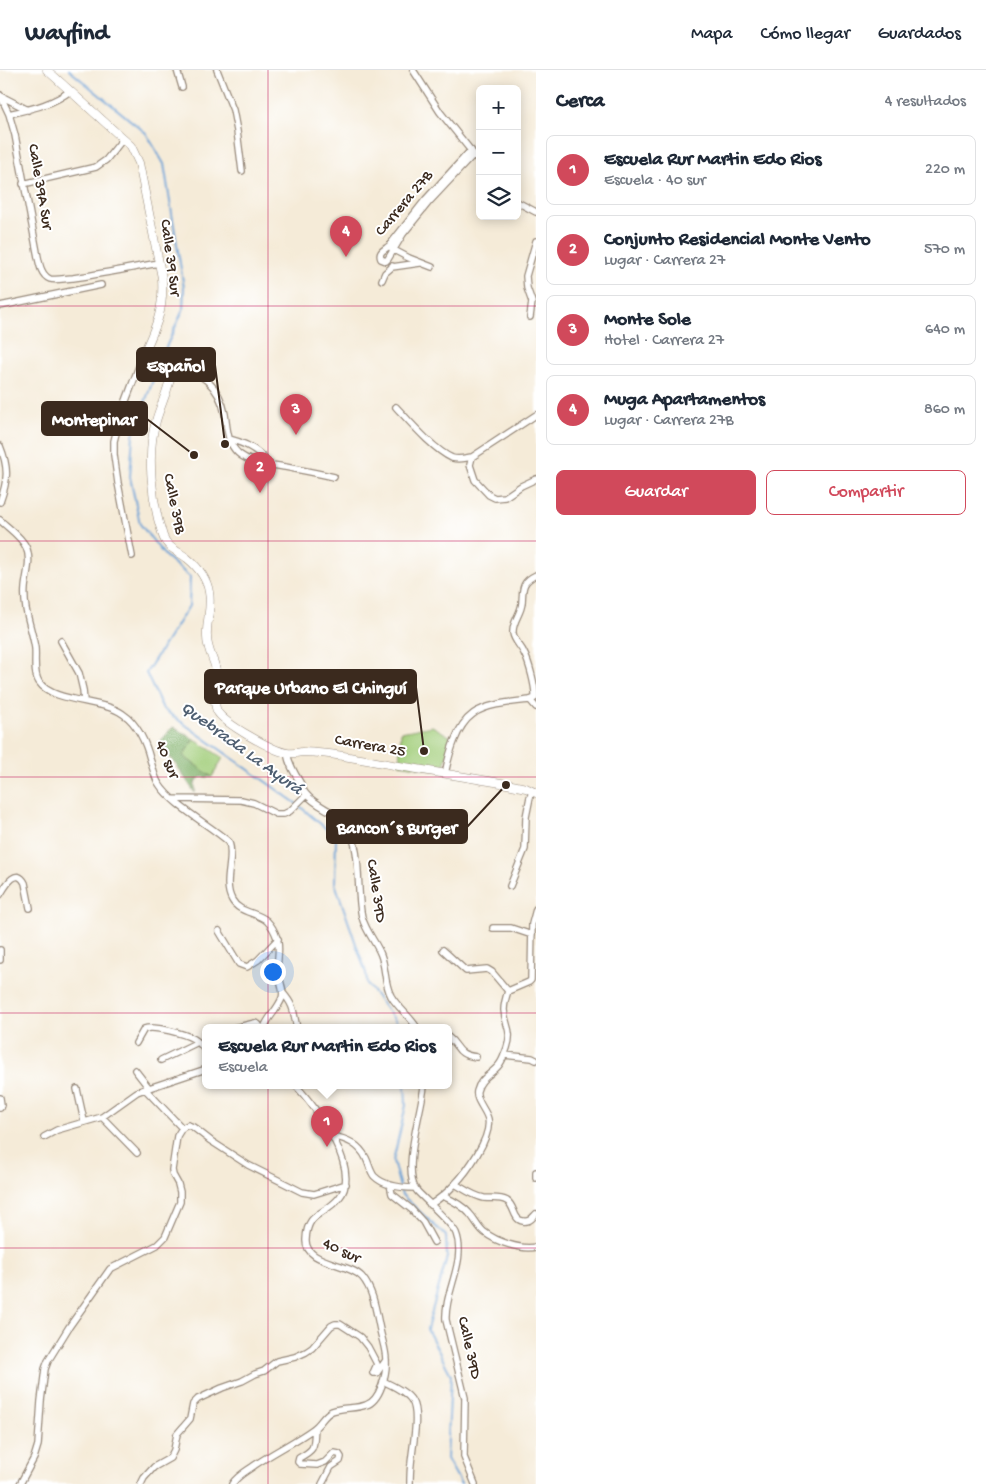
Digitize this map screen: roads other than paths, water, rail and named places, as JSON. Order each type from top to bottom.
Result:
[{"type":"street","name":"Calle 39 Sur","points":[[46,70],[131,146],[139,163],[162,278],[162,304],[157,324],[124,405],[114,440],[117,475],[132,556]]},
{"type":"street","points":[[177,70],[182,87]]},
{"type":"street","points":[[217,70],[232,110],[237,131],[242,171]]},
{"type":"street","points":[[413,70],[440,112],[476,157]]},
{"type":"street","points":[[9,114],[56,101],[70,91]]},
{"type":"street","points":[[0,95],[28,110]]},
{"type":"street","name":"Calle 39A Sur","points":[[0,95],[9,114],[15,135],[41,270],[49,279],[54,280],[93,275]]},
{"type":"street","points":[[24,184],[96,167],[106,160],[123,139]]},
{"type":"street","name":"Carrera 27B","points":[[427,200],[403,234],[388,260],[383,260],[380,256],[381,252],[389,246],[427,200],[472,152]]},
{"type":"street","points":[[521,204],[536,212]]},
{"type":"street","points":[[530,317],[532,302],[527,288],[526,276],[536,242]]},
{"type":"street","points":[[389,246],[432,267]]},
{"type":"street","points":[[388,260],[392,267]]},
{"type":"street","points":[[92,287],[95,283],[93,275],[159,263]]},
{"type":"street","points":[[382,280],[392,267],[421,263]]},
{"type":"street","points":[[0,306],[102,285]]},
{"type":"street","points":[[144,352],[170,364],[196,372],[207,379],[220,396],[229,438],[233,447],[244,457],[260,463],[334,477]]},
{"type":"street","name":"Calle 39B","points":[[170,364],[170,380],[154,429],[150,450],[154,497],[163,537],[167,544],[188,558],[200,570],[209,591],[210,604],[206,638],[208,650],[216,670],[215,704],[218,712],[238,730],[286,753]]},
{"type":"street","points":[[396,408],[445,454],[461,459],[472,457],[536,415]]},
{"type":"street","points":[[229,438],[245,444],[258,452],[268,464]]},
{"type":"street","points":[[0,446],[6,463],[7,474],[0,502]]},
{"type":"street","points":[[472,457],[470,465],[475,480],[489,495],[495,498],[505,497],[536,479]]},
{"type":"street","name":"40 sur","points":[[0,520],[20,538],[28,554],[24,602],[34,642],[38,681],[52,692],[111,708],[130,719],[144,742],[159,784],[173,799],[229,842],[231,848],[229,880],[231,898],[235,905],[266,920],[278,939]]},
{"type":"street","points":[[444,774],[450,750],[464,722],[472,714],[484,708],[535,698],[534,678],[525,654],[513,634],[513,628],[521,610],[523,587],[529,578],[536,575]]},
{"type":"street","points":[[61,641],[79,673],[84,701]]},
{"type":"street","points":[[530,700],[536,707]]},
{"type":"street","points":[[173,799],[241,800],[254,803],[276,814],[284,814],[290,811],[306,795],[290,767],[286,753]]},
{"type":"street","name":"Carrera 25","points":[[286,753],[328,754],[507,784],[534,792]]},
{"type":"street","points":[[510,886],[525,849],[526,817],[530,797],[534,792]]},
{"type":"street","name":"Calle 39D","points":[[306,795],[336,815],[351,833],[356,856],[363,919],[368,933],[381,955],[390,995],[414,1024]]},
{"type":"street","points":[[0,895],[8,881],[20,877],[23,879],[30,908]]},
{"type":"street","points":[[508,991],[531,980],[533,917],[536,909]]},
{"type":"street","points":[[493,928],[511,928],[532,934]]},
{"type":"street","points":[[219,931],[239,964],[247,968],[258,960],[278,939]]},
{"type":"street","points":[[278,939],[277,970],[284,993],[294,1008],[296,1024]]},
{"type":"street","points":[[0,950],[0,960]]},
{"type":"street","points":[[443,950],[466,971],[487,969],[492,972],[508,991]]},
{"type":"street","points":[[430,1205],[455,1184],[479,1151],[488,1133],[488,1117],[477,1097],[477,1090],[484,1078],[501,1062],[510,1036],[504,1010],[508,991]]},
{"type":"street","points":[[265,1024],[282,1000],[284,993]]},
{"type":"street","points":[[136,1043],[144,1029],[150,1027],[186,1036],[198,1042],[202,1046]]},
{"type":"street","points":[[452,1039],[461,1053],[466,1056],[476,1057]]},
{"type":"street","points":[[161,1060],[198,1042]]},
{"type":"street","points":[[504,1054],[536,1060]]},
{"type":"street","points":[[135,1070],[147,1088],[182,1128]]},
{"type":"street","points":[[44,1137],[57,1130],[102,1117],[138,1092],[147,1088],[202,1071]]},
{"type":"street","points":[[20,1484],[34,1458],[38,1445],[44,1369],[48,1360],[110,1269],[158,1245],[165,1237],[174,1219],[180,1202],[180,1192],[172,1170],[176,1143],[182,1128],[188,1125],[194,1127],[248,1165],[302,1192],[314,1194],[346,1184],[344,1161],[339,1148],[298,1089]]},
{"type":"street","points":[[332,1136],[348,1140],[359,1148],[366,1157],[376,1178],[392,1185],[415,1188],[411,1163],[412,1144],[424,1089]]},
{"type":"street","points":[[77,1090],[84,1121]]},
{"type":"street","points":[[0,1098],[0,1108]]},
{"type":"street","points":[[102,1117],[137,1153]]},
{"type":"street","points":[[536,1172],[536,1178]]},
{"type":"street","name":"40 sur","points":[[346,1184],[340,1198],[309,1223],[306,1246],[318,1258],[352,1270],[361,1276],[373,1297],[386,1360],[383,1381]]},
{"type":"street","points":[[455,1184],[483,1198],[505,1200],[511,1204],[520,1221],[526,1222],[536,1214]]},
{"type":"street","points":[[392,1185],[392,1194],[411,1209],[422,1222],[434,1242]]},
{"type":"street","name":"Calle 39D","points":[[415,1188],[456,1233],[457,1266],[445,1310],[465,1398],[464,1457],[475,1484]]},
{"type":"street","points":[[443,1196],[469,1213],[476,1224],[485,1232],[502,1241],[529,1248],[536,1247]]},
{"type":"street","points":[[141,1484],[154,1467],[170,1458],[174,1450],[176,1434],[190,1419],[193,1404],[198,1399],[264,1371],[277,1361],[295,1357],[306,1352],[312,1348],[331,1326],[340,1324],[360,1337],[377,1364],[373,1373],[377,1373],[386,1360]]},
{"type":"street","points":[[232,1484],[237,1477],[315,1428],[325,1415],[334,1410],[365,1406],[372,1402],[376,1398],[383,1381],[395,1387],[412,1400],[415,1407],[410,1484]]},
{"type":"street","points":[[315,1428],[314,1447],[312,1451],[299,1458],[298,1462],[300,1464],[318,1465],[334,1453],[339,1454],[341,1457],[331,1467],[322,1484]]},
{"type":"waterway","name":"Quebrada La Ayurá","points":[[69,70],[146,133],[164,164],[184,288],[183,310],[162,356]]},
{"type":"waterway","name":"Quebrada La Ayurá","points":[[160,361],[133,435],[130,477],[140,524],[165,556],[190,577],[189,606],[146,673],[163,709],[297,804],[336,837],[335,883],[366,973],[367,984],[398,1024]]},
{"type":"waterway","name":"Quebrada La Ayurá","points":[[405,1089],[406,1105],[393,1161],[402,1195],[446,1236],[447,1257],[427,1329],[451,1375],[447,1459],[461,1484]]},
{"type":"place","name":"Muga Apartamentos","points":[[346,257]]},
{"type":"place","name":"Monte Sole","points":[[296,435]]},
{"type":"place","name":"Español","points":[[225,444]]},
{"type":"place","name":"Montepinar","points":[[194,455]]},
{"type":"place","name":"Conjunto Residencial Monte Vento","points":[[260,493]]},
{"type":"place","name":"Parque Urbano El Chinguí","points":[[424,751]]},
{"type":"place","name":"Bancon´s Burger","points":[[506,785]]},
{"type":"place","name":"Escuela Rur Martin Edo Rios","points":[[327,1147]]}]
